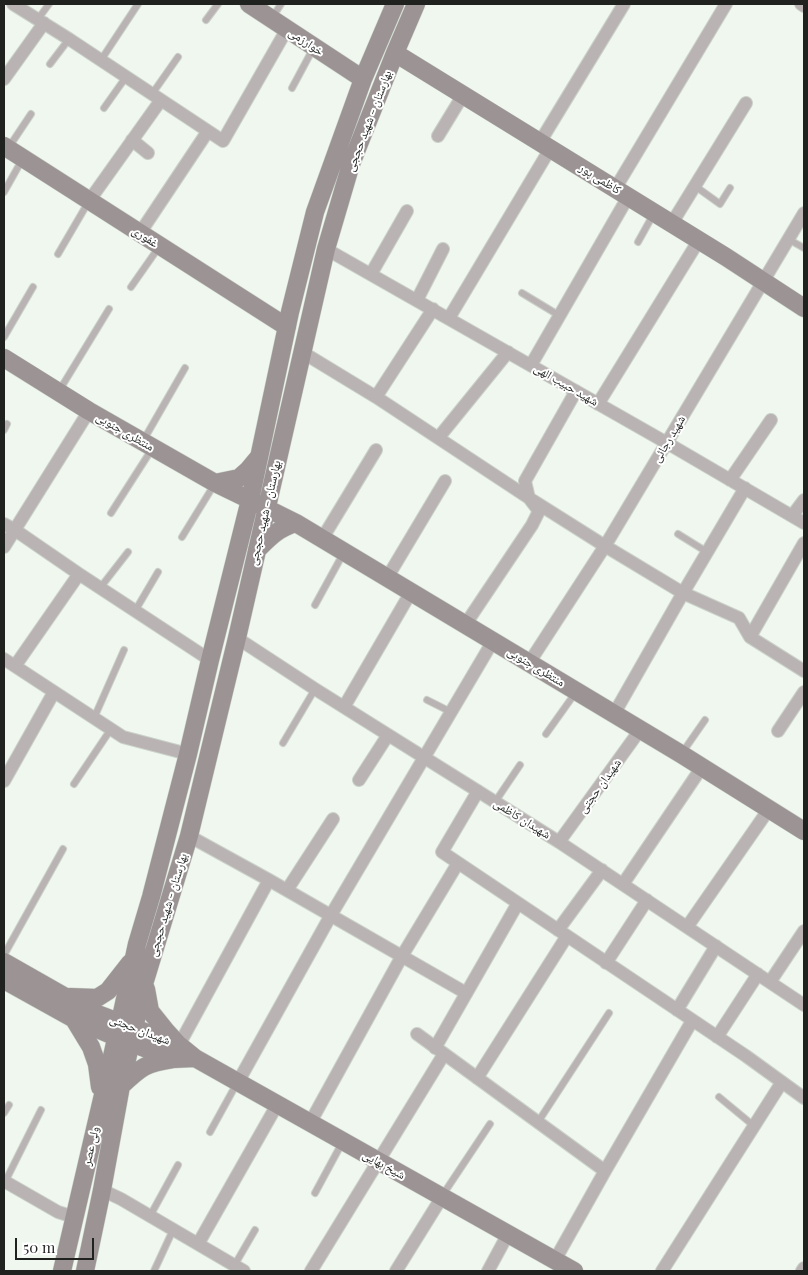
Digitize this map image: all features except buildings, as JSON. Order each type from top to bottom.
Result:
[{"type":"main road","name":"خوارزمی","points":[[249,4],[363,79]]},
{"type":"main road","name":"بهارستان - شهید حججی","points":[[125,1032],[137,944],[188,754],[250,500],[287,327],[315,212],[363,79],[395,4]]},
{"type":"main road","name":"بهارستان - شهید حججی","points":[[125,1032],[144,984],[189,836],[237,638],[326,248],[351,164],[416,4]]},
{"type":"main road","name":"کاظمی پور","points":[[395,53],[700,240],[804,308]]},
{"type":"main road","name":"غفوری","points":[[6,147],[287,327]]},
{"type":"main road","name":"منتظری جنوبی","points":[[4,358],[148,445],[215,483],[296,524],[344,552],[681,754],[804,831]]},
{"type":"main road","points":[[215,483],[239,478],[259,458]]},
{"type":"main road","points":[[257,550],[274,533],[284,527],[296,524]]},
{"type":"main road","points":[[64,997],[97,998],[108,992],[130,963],[137,944]]},
{"type":"main road","name":"شهیدان حجتی","points":[[4,962],[125,1032]]},
{"type":"main road","name":"شهیدان حجتی","points":[[4,980],[74,1019],[125,1032],[195,1058]]},
{"type":"main road","points":[[121,1086],[148,1064],[176,1052],[166,1031],[150,1011],[144,984]]},
{"type":"main road","points":[[74,1019],[91,1047],[98,1064],[101,1100]]},
{"type":"main road","name":"ولی عصر","points":[[85,1271],[121,1086],[125,1032]]},
{"type":"main road","name":"ولی عصر","points":[[62,1271],[101,1100],[125,1032]]},
{"type":"main road","name":"شیخ بهایی","points":[[195,1058],[574,1271]]},
{"type":"street","points":[[13,4],[223,141],[287,30]]},
{"type":"street","points":[[449,318],[624,4]]},
{"type":"street","points":[[531,365],[560,316],[622,193],[726,4]]},
{"type":"street","points":[[4,79],[41,21]]},
{"type":"street","points":[[438,136],[463,95]]},
{"type":"street","points":[[89,201],[132,140],[156,97]]},
{"type":"street","points":[[672,223],[746,103]]},
{"type":"street","points":[[140,233],[208,131]]},
{"type":"street","points":[[132,140],[148,153]]},
{"type":"street","points":[[371,274],[407,211]]},
{"type":"street","name":"شهید رجائی","points":[[529,663],[605,546],[804,213]]},
{"type":"street","points":[[598,404],[700,240]]},
{"type":"street","name":"شهید حبیب الهی","points":[[326,248],[804,523]]},
{"type":"street","points":[[417,300],[443,249]]},
{"type":"street","points":[[376,397],[433,310]]},
{"type":"street","points":[[302,352],[439,437],[529,498],[605,546],[683,593],[739,618],[750,637],[804,671]]},
{"type":"street","points":[[439,437],[508,352]]},
{"type":"street","points":[[465,625],[532,525],[538,511],[529,498],[526,482],[576,391]]},
{"type":"street","points":[[4,547],[9,527],[89,411]]},
{"type":"street","points":[[730,480],[771,420]]},
{"type":"street","points":[[322,539],[376,450]]},
{"type":"street","points":[[387,578],[445,480]]},
{"type":"street","points":[[614,714],[745,488]]},
{"type":"street","points":[[792,516],[804,500]]},
{"type":"street","points":[[9,527],[210,660]]},
{"type":"street","points":[[750,637],[804,543]]},
{"type":"street","points":[[79,574],[9,662],[123,737],[188,754]]},
{"type":"street","points":[[344,707],[411,592]]},
{"type":"street","name":"شهیدان کاظمی","points":[[237,638],[559,842],[804,1005]]},
{"type":"street","points":[[238,1082],[331,916],[493,641]]},
{"type":"street","points":[[4,782],[54,692]]},
{"type":"street","points":[[778,731],[804,692]]},
{"type":"street","name":"شهیدان حجتی","points":[[559,842],[640,730]]},
{"type":"street","points":[[359,780],[388,735]]},
{"type":"street","points":[[623,884],[702,767]]},
{"type":"street","points":[[478,791],[442,852],[782,1082],[802,1092]]},
{"type":"street","points":[[687,927],[769,809]]},
{"type":"street","points":[[287,890],[333,819]]},
{"type":"street","points":[[189,836],[466,993]]},
{"type":"street","points":[[310,1123],[402,956],[458,863]]},
{"type":"street","points":[[476,1078],[562,933],[602,870]]},
{"type":"street","points":[[176,1052],[269,880]]},
{"type":"street","points":[[606,963],[648,900]]},
{"type":"street","points":[[311,1271],[378,1161],[440,1051],[466,993],[518,903]]},
{"type":"street","points":[[770,982],[804,931]]},
{"type":"street","points":[[677,1010],[716,946]]},
{"type":"street","points":[[717,1037],[758,974]]},
{"type":"street","points":[[555,1260],[692,1021]]},
{"type":"street","points":[[417,1034],[605,1171]]},
{"type":"street","points":[[662,1271],[782,1082]]},
{"type":"street","points":[[198,1244],[278,1105]]},
{"type":"street","points":[[4,1181],[58,1212],[74,1217]]},
{"type":"street","points":[[102,1190],[121,1199],[239,1268]]},
{"type":"street","points":[[396,1271],[442,1197]]},
{"type":"street","points":[[488,1271],[508,1234]]},
{"type":"lane","points":[[41,21],[49,4]]},
{"type":"lane","points":[[101,60],[138,4]]},
{"type":"lane","points":[[206,20],[218,4]]},
{"type":"lane","points":[[272,19],[281,4]]},
{"type":"lane","points":[[50,64],[69,39]]},
{"type":"lane","points":[[292,88],[314,47]]},
{"type":"lane","points":[[156,97],[178,58]]},
{"type":"lane","points":[[104,108],[126,77]]},
{"type":"lane","points":[[6,147],[31,114]]},
{"type":"lane","points":[[4,192],[23,158]]},
{"type":"lane","points":[[695,186],[720,204],[730,188]]},
{"type":"lane","points":[[58,254],[89,201]]},
{"type":"lane","points":[[638,242],[654,213]]},
{"type":"lane","points":[[788,239],[804,248]]},
{"type":"lane","points":[[131,287],[160,246]]},
{"type":"lane","points":[[4,337],[33,287]]},
{"type":"lane","points":[[522,293],[560,316]]},
{"type":"lane","points":[[58,392],[108,309]]},
{"type":"lane","points":[[111,514],[148,445],[185,368]]},
{"type":"lane","points":[[182,538],[215,483]]},
{"type":"lane","points":[[678,534],[707,552]]},
{"type":"lane","points":[[100,588],[128,552]]},
{"type":"lane","points":[[315,605],[344,552]]},
{"type":"lane","points":[[135,611],[158,572]]},
{"type":"lane","points":[[94,718],[124,650]]},
{"type":"lane","points":[[283,743],[315,689]]},
{"type":"lane","points":[[546,734],[577,692]]},
{"type":"lane","points":[[427,700],[451,712]]},
{"type":"lane","points":[[681,754],[705,720]]},
{"type":"lane","points":[[74,784],[111,729]]},
{"type":"lane","points":[[496,802],[520,766]]},
{"type":"lane","points":[[4,955],[63,849]]},
{"type":"lane","points":[[538,1122],[609,1013]]},
{"type":"lane","points":[[210,1132],[238,1082]]},
{"type":"lane","points":[[719,1097],[754,1126]]},
{"type":"lane","points":[[4,1114],[9,1105]]},
{"type":"lane","points":[[4,1181],[41,1110]]},
{"type":"lane","points":[[442,1197],[490,1124]]},
{"type":"lane","points":[[315,1193],[343,1141]]},
{"type":"lane","points":[[150,1216],[178,1166]]},
{"type":"lane","points":[[154,1271],[173,1230]]},
{"type":"lane","points":[[239,1268],[255,1230]]}]
